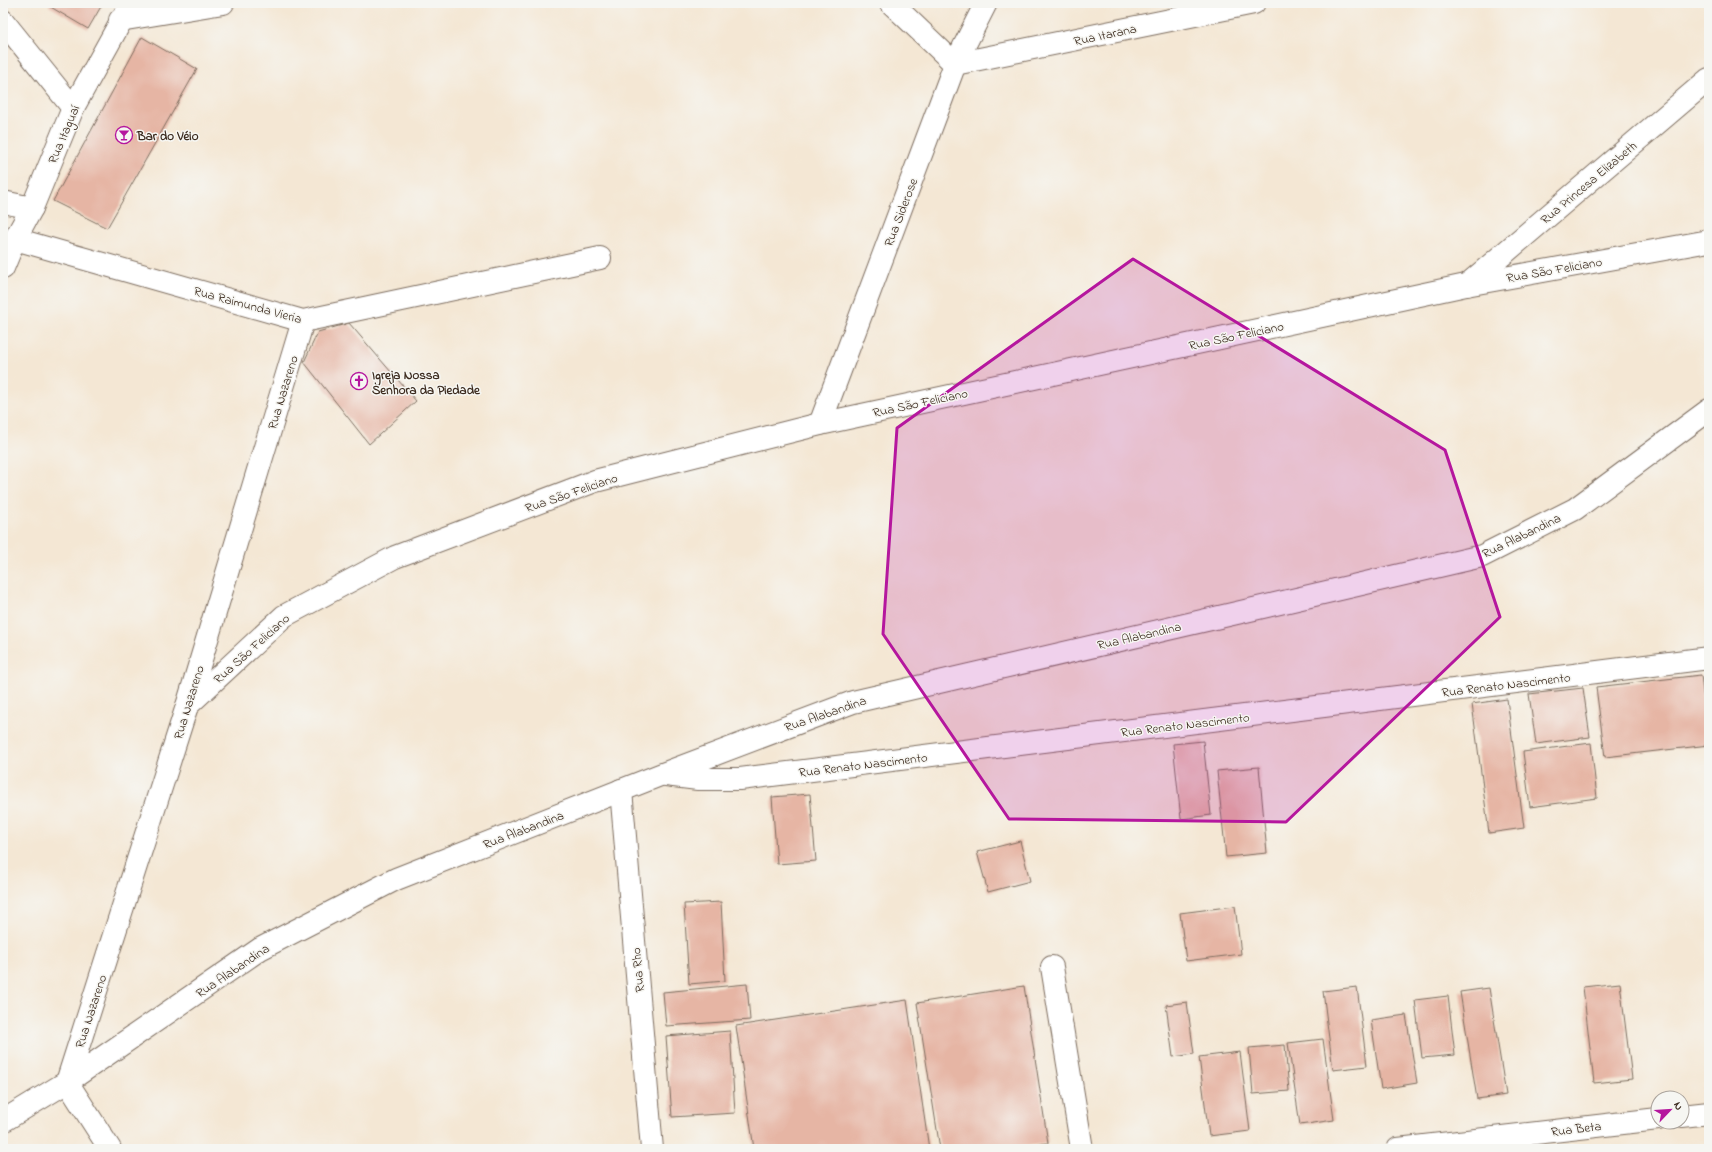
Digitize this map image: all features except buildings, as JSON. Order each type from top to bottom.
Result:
[{"type":"street","points":[[126,12],[223,3]]},
{"type":"street","points":[[891,3],[955,64]]},
{"type":"street","name":"Rua Siderose","points":[[820,424],[955,64],[986,3]]},
{"type":"street","name":"Rua Itarana","points":[[955,64],[1254,3]]},
{"type":"street","name":"Rua Itaguaí","points":[[3,268],[15,239],[32,208],[73,108],[126,12]]},
{"type":"street","points":[[3,21],[73,108]]},
{"type":"street","name":"Rua Princesa Elizabeth","points":[[1466,286],[1709,79]]},
{"type":"street","points":[[3,202],[32,208]]},
{"type":"street","name":"Rua Raimunda Vieria","points":[[15,239],[303,321],[600,258]]},
{"type":"street","name":"Rua São Feliciano","points":[[187,706],[284,616],[395,557],[595,481],[820,424],[1466,286],[1709,241]]},
{"type":"street","name":"Rua Nazareno","points":[[67,1082],[187,706],[303,321]]},
{"type":"street","name":"Rua Alabandina","points":[[3,1121],[67,1082],[260,949],[396,879],[660,775],[852,702],[1482,556],[1575,509],[1709,410]]},
{"type":"street","name":"Rua Renato Nascimento","points":[[660,775],[698,779],[740,779],[1709,658]]},
{"type":"street","name":"Rua Rho","points":[[622,790],[652,1149]]},
{"type":"street","points":[[1052,967],[1082,1149]]},
{"type":"street","points":[[67,1082],[110,1149]]},
{"type":"street","points":[[1690,1115],[1709,1113]]},
{"type":"street","name":"Rua Beta","points":[[1398,1149],[1650,1120]]},
{"type":"highlighted area","points":[[1133,259],[1445,450],[1500,617],[1286,822],[1009,819],[883,634],[897,428]]},
{"type":"place","name":"Bar do Véio","points":[[124,135]]},
{"type":"place","name":"Igreja Nossa Senhora da Piedade","points":[[359,381]]}]
